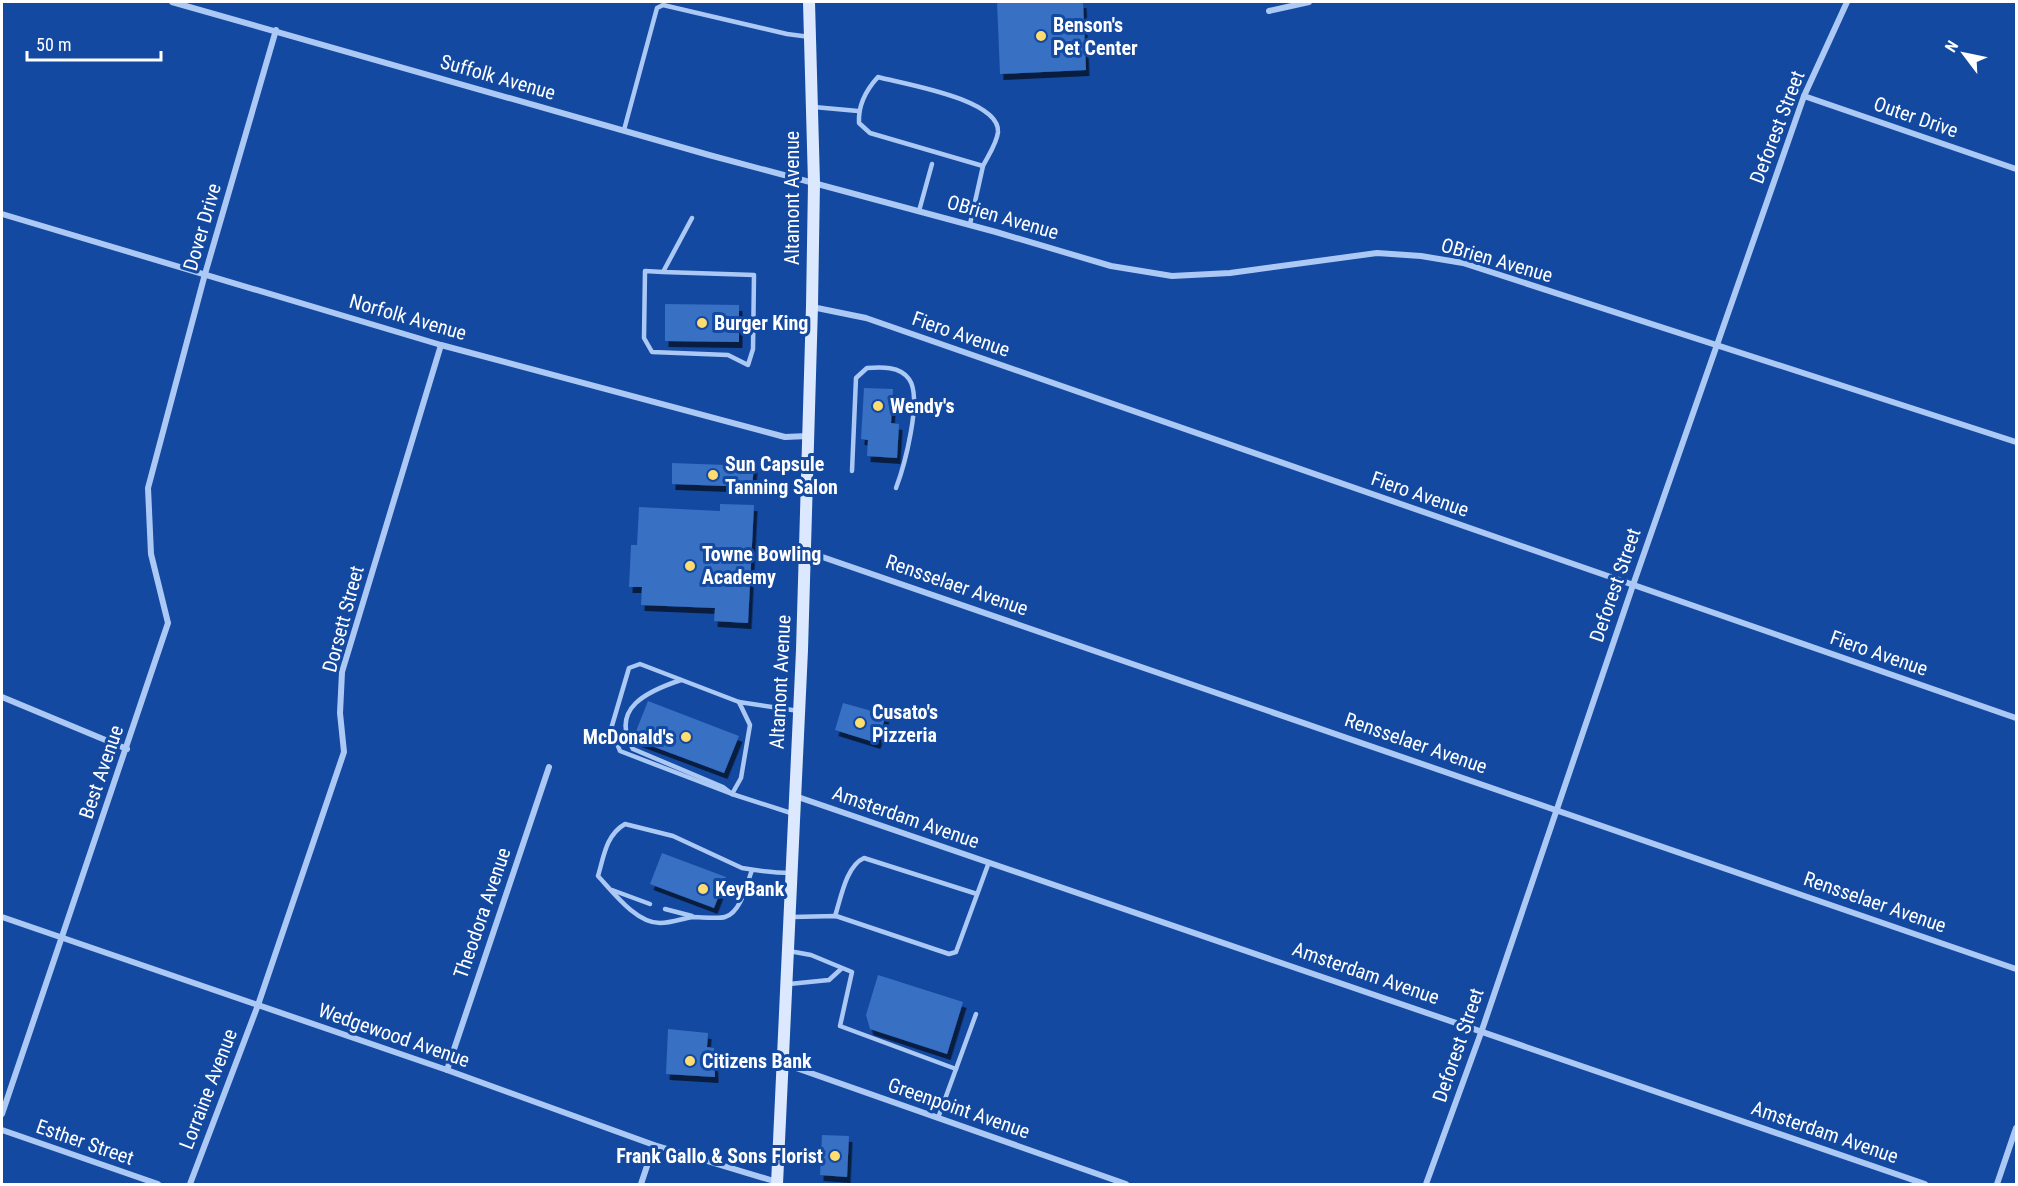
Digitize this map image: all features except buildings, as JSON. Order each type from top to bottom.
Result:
[{"type":"main road","name":"Altamont Avenue","points":[[777,1183],[799,711],[812,306],[814,183],[809,2]]},
{"type":"street","name":"Suffolk Avenue","points":[[172,2],[814,183]]},
{"type":"street","points":[[1269,11],[1309,2]]},
{"type":"street","name":"Deforest Street","points":[[1426,1185],[1482,1030],[1633,585],[1804,96],[1847,2]]},
{"type":"street","name":"Dover Drive","points":[[164,434],[205,274],[276,30]]},
{"type":"street","name":"Outer Drive","points":[[1804,96],[2016,169]]},
{"type":"street","name":"OBrien Avenue","points":[[814,183],[1111,266],[1172,276],[1230,273],[1377,253],[1421,256],[1463,264],[2016,442]]},
{"type":"street","name":"Norfolk Avenue","points":[[2,214],[441,345],[785,437],[808,436]]},
{"type":"street","name":"Fiero Avenue","points":[[812,306],[866,318],[2016,718]]},
{"type":"street","name":"Dorsett Street","points":[[258,1005],[344,752],[340,713],[342,672],[441,345]]},
{"type":"street","name":"Best Avenue","points":[[2,1114],[168,623],[151,554],[148,488],[164,434]]},
{"type":"street","name":"Rensselaer Avenue","points":[[805,550],[2016,969]]},
{"type":"street","points":[[2,697],[127,748]]},
{"type":"street","name":"Theodora Avenue","points":[[447,1070],[549,767]]},
{"type":"street","name":"Amsterdam Avenue","points":[[795,796],[1482,1030],[1925,1185]]},
{"type":"street","name":"Wedgewood Avenue","points":[[2,916],[447,1070],[654,1145],[777,1183]]},
{"type":"street","name":"Lorraine Avenue","points":[[190,1185],[258,1005]]},
{"type":"street","name":"Greenpoint Avenue","points":[[782,1063],[1126,1185]]},
{"type":"street","points":[[1997,1185],[2016,1128]]},
{"type":"street","name":"Esther Street","points":[[2,1130],[158,1185]]},
{"type":"street","points":[[641,1185],[654,1145]]},
{"type":"lane","points":[[624,130],[657,8],[663,5],[787,34],[810,37]]},
{"type":"lane","points":[[970,225],[983,166],[998,133],[997,123],[990,112],[964,99],[878,77],[868,88],[858,111],[859,123],[870,133],[983,166]]},
{"type":"lane","points":[[811,107],[858,111]]},
{"type":"lane","points":[[920,211],[932,164]]},
{"type":"lane","points":[[663,272],[692,218]]},
{"type":"lane","points":[[645,272],[663,272],[754,275],[753,349],[748,365],[728,355],[652,352],[644,338],[645,272]]},
{"type":"lane","points":[[852,471],[856,378],[867,368],[886,367],[899,371],[909,377],[913,386],[911,440],[897,488]]},
{"type":"lane","points":[[794,814],[732,794],[620,751],[611,729],[629,668],[640,664],[739,702],[799,711]]},
{"type":"lane","points":[[681,680],[653,689],[634,703],[625,725],[625,736],[633,749],[723,787],[732,794]]},
{"type":"lane","points":[[732,794],[741,778],[750,725],[739,702]]},
{"type":"lane","points":[[752,870],[743,895],[733,912],[724,917],[696,917],[657,923],[641,916],[598,876],[606,846],[614,830],[625,824],[673,836],[752,870],[791,873]]},
{"type":"lane","points":[[835,916],[850,873],[859,860],[864,858],[977,894]]},
{"type":"lane","points":[[789,917],[835,916],[949,954],[956,952],[989,862]]},
{"type":"lane","points":[[610,889],[650,904]]},
{"type":"lane","points":[[665,909],[696,917]]},
{"type":"lane","points":[[788,951],[811,955],[852,972],[840,1026],[956,1069]]},
{"type":"lane","points":[[786,984],[829,980],[841,969]]},
{"type":"lane","points":[[938,1118],[976,1014]]},
{"type":"place","name":"Benson's Pet Center","points":[[1041,36]]},
{"type":"place","name":"Burger King","points":[[702,323]]},
{"type":"place","name":"Wendy's","points":[[878,406]]},
{"type":"place","name":"Sun Capsule Tanning Salon","points":[[713,475]]},
{"type":"place","name":"Towne Bowling Academy","points":[[690,566]]},
{"type":"place","name":"Cusato's Pizzeria","points":[[860,723]]},
{"type":"place","name":"McDonald's","points":[[686,737]]},
{"type":"place","name":"KeyBank","points":[[703,889]]},
{"type":"place","name":"Citizens Bank","points":[[690,1061]]},
{"type":"place","name":"Frank Gallo & Sons Florist","points":[[835,1156]]}]
